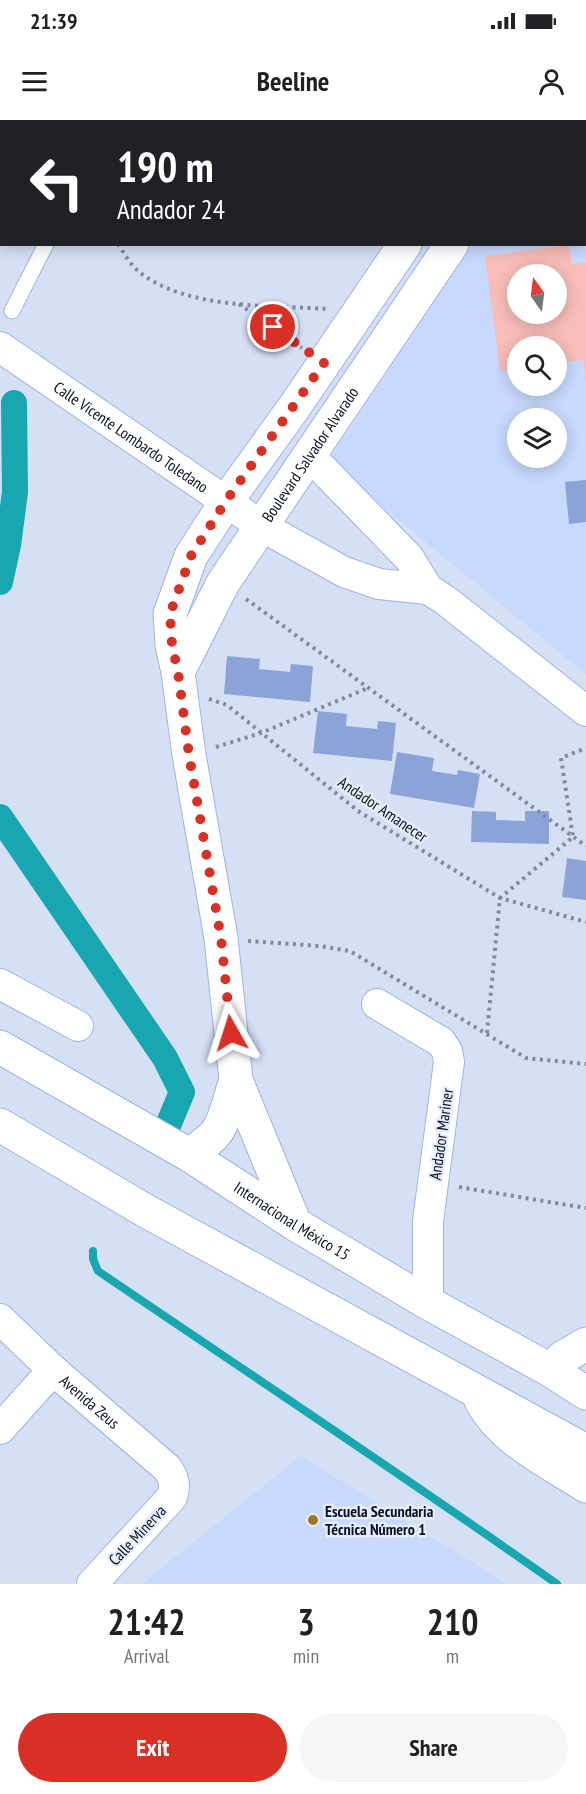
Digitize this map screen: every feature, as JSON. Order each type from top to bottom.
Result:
[{"type":"street","points":[[295,1224],[236,1080],[221,938],[189,755],[172,645],[170,614],[191,556],[226,501],[404,246]]},
{"type":"street","name":"Boulevard Salvador Alvarado","points":[[179,681],[223,583],[451,246]]},
{"type":"street","name":"Calle Vicente Lombardo Toledano","points":[[0,347],[263,527],[344,572],[379,584],[428,589]]},
{"type":"street","name":"Calle Vicente Lombardo Toledano","points":[[310,456],[409,558],[428,589],[586,711]]},
{"type":"street","points":[[0,984],[78,1026]]},
{"type":"street","name":"Andador Mariner","points":[[377,1004],[441,1042],[447,1051],[449,1062],[428,1221],[428,1303]]},
{"type":"street","name":"Internacional México 15","points":[[0,1047],[191,1156],[295,1224],[428,1303],[550,1370],[586,1393]]},
{"type":"street","points":[[191,1156],[210,1141],[219,1129],[236,1080]]},
{"type":"street","points":[[0,1125],[147,1211],[586,1450]]},
{"type":"street","name":"Avenida Zeus","points":[[0,1319],[53,1370],[167,1468],[175,1484]]},
{"type":"street","points":[[508,1346],[528,1344],[578,1358]]},
{"type":"street","points":[[0,1429],[53,1370]]},
{"type":"street","points":[[476,1391],[487,1412],[510,1437],[586,1486]]},
{"type":"street","name":"Calle Minerva","points":[[93,1584],[172,1497],[175,1484]]},
{"type":"lane","points":[[12,310],[45,246]]},
{"type":"path","points":[[119,246],[136,270],[159,285],[209,302],[360,311]]},
{"type":"path","points":[[239,303],[324,363]]},
{"type":"path","points":[[223,583],[586,846]]},
{"type":"path","name":"Andador Amanecer","points":[[179,681],[227,705],[358,811],[500,898],[586,922]]},
{"type":"path","points":[[189,755],[261,734],[368,688]]},
{"type":"path","points":[[573,837],[561,758],[586,747]]},
{"type":"path","points":[[487,1034],[500,898],[573,837]]},
{"type":"path","points":[[453,1186],[586,1208]]},
{"type":"shaded area","points":[[471,246],[586,246],[586,674],[328,462]]},
{"type":"shaded area","points":[[569,246],[572,264],[586,263],[586,382],[584,360],[567,362],[567,336],[507,336],[507,370],[500,371],[485,256]]},
{"type":"shaded area","name":"Escuela Secundaria Técnica Número 1","points":[[301,1456],[507,1584],[142,1584]]},
{"type":"building","points":[[586,480],[586,522],[569,524],[565,482]]},
{"type":"building","points":[[227,656],[260,659],[259,669],[290,672],[291,664],[313,666],[310,702],[224,694]]},
{"type":"building","points":[[318,711],[347,714],[346,726],[377,729],[378,721],[396,723],[392,761],[313,753]]},
{"type":"building","points":[[397,752],[434,758],[432,771],[457,775],[458,770],[480,774],[474,808],[390,794]]},
{"type":"building","points":[[472,811],[496,812],[496,820],[525,821],[525,811],[549,811],[549,844],[471,842]]},
{"type":"building","points":[[567,858],[586,861],[586,900],[562,897]]},
{"type":"waterway","points":[[0,582],[8,545],[15,492],[14,403]]},
{"type":"waterway","points":[[0,817],[165,1058],[182,1092],[164,1135]]},
{"type":"waterway","points":[[93,1251],[93,1259],[98,1271],[386,1465],[557,1584]]},
{"type":"place","name":"Escuela Secundaria Técnica Número 1","points":[[313,1520]]},
{"type":"route","points":[[231,1033],[221,938],[189,755],[178,672],[172,645],[170,614],[191,556],[226,501],[324,363],[273,327]]}]
